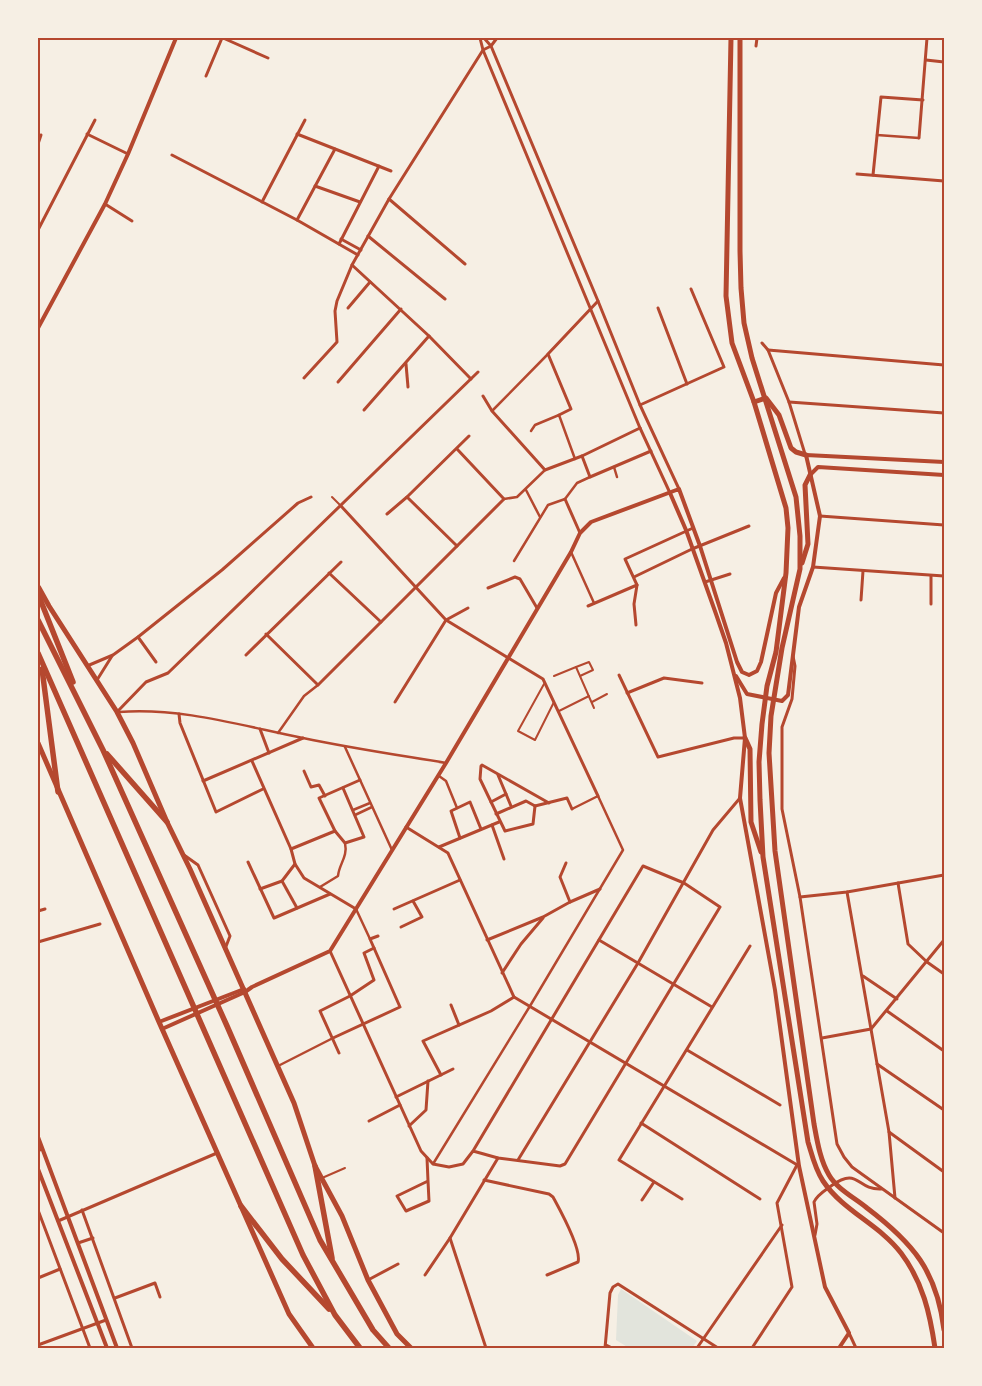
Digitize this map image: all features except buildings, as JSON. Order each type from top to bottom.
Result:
[{"type":"highway","points":[[38,586],[40,599],[86,715]]},
{"type":"highway","points":[[38,620],[103,750],[227,1026],[320,1240],[374,1330],[389,1348]]},
{"type":"highway","points":[[38,653],[303,1255],[335,1315]]},
{"type":"highway","points":[[42,662],[58,792]]},
{"type":"highway","points":[[103,750],[167,822]]},
{"type":"highway","points":[[316,1166],[333,1262]]},
{"type":"highway","points":[[241,1206],[282,1259],[335,1315],[360,1348]]},
{"type":"main road","points":[[730,38],[726,296],[732,343],[754,402],[786,508],[788,547],[776,652],[767,686],[758,762],[764,857],[808,1142],[816,1168],[833,1194],[885,1236],[901,1252],[913,1271],[929,1308],[935,1348]]},
{"type":"main road","points":[[740,38],[741,288],[744,323],[752,358],[796,497],[800,536],[800,569]]},
{"type":"main road","points":[[754,402],[766,398]]},
{"type":"main road","points":[[766,398],[779,415],[791,448],[796,452],[806,455]]},
{"type":"main road","points":[[810,475],[805,486],[808,544],[800,569],[782,648],[771,716],[769,753],[775,851],[818,1144],[829,1175],[838,1185],[904,1239],[925,1266],[934,1285],[942,1312],[944,1330]]},
{"type":"main road","points":[[38,586],[117,712],[133,743],[294,1103],[316,1166],[342,1216],[368,1280],[397,1334],[411,1348]]},
{"type":"main road","points":[[745,738],[750,749],[751,822],[764,857]]},
{"type":"main road","points":[[38,743],[162,1029],[289,1314],[313,1348]]},
{"type":"street","points":[[38,328],[105,204],[176,38]]},
{"type":"street","points":[[206,76],[222,38],[268,58]]},
{"type":"street","points":[[480,38],[483,50],[640,428],[686,530],[726,643],[740,698],[745,738],[740,798],[775,990],[798,1166],[825,1287],[856,1348]]},
{"type":"street","points":[[484,38],[491,46],[640,405],[679,489],[712,580],[736,662],[742,672],[749,675],[754,673],[759,667],[763,656],[776,592],[786,573]]},
{"type":"street","points":[[304,378],[336,344],[335,310],[337,301],[352,265],[389,199],[483,50],[491,46],[497,38]]},
{"type":"street","points":[[756,46],[757,38]]},
{"type":"street","points":[[877,135],[919,138],[927,38]]},
{"type":"street","points":[[926,60],[944,62]]},
{"type":"street","points":[[874,175],[881,97],[923,100]]},
{"type":"street","points":[[38,230],[95,120]]},
{"type":"street","points":[[262,202],[304,120]]},
{"type":"street","points":[[87,134],[128,154]]},
{"type":"street","points":[[297,134],[391,171]]},
{"type":"street","points":[[38,144],[41,135]]},
{"type":"street","points":[[297,220],[335,149]]},
{"type":"street","points":[[172,155],[297,220],[358,255]]},
{"type":"street","points":[[339,244],[379,166]]},
{"type":"street","points":[[857,174],[944,181]]},
{"type":"street","points":[[315,186],[360,202]]},
{"type":"street","points":[[389,199],[464,264]]},
{"type":"street","points":[[105,204],[132,221]]},
{"type":"street","points":[[368,236],[445,298]]},
{"type":"street","points":[[341,239],[361,250]]},
{"type":"street","points":[[352,265],[429,336],[471,379]]},
{"type":"street","points":[[348,308],[370,282]]},
{"type":"street","points":[[640,405],[724,367],[691,289]]},
{"type":"street","points":[[492,411],[598,301]]},
{"type":"street","points":[[658,308],[687,384]]},
{"type":"street","points":[[338,382],[401,310]]},
{"type":"street","points":[[364,410],[429,336]]},
{"type":"street","points":[[733,672],[744,691],[752,696],[782,702],[788,695],[799,607],[813,567],[820,516],[806,455],[789,402],[768,350],[762,343]]},
{"type":"street","points":[[768,350],[944,365]]},
{"type":"street","points":[[531,431],[535,424],[571,409],[548,354]]},
{"type":"street","points":[[406,364],[408,388]]},
{"type":"street","points":[[117,712],[146,682],[168,673],[478,372]]},
{"type":"street","points":[[483,396],[492,411],[545,470]]},
{"type":"street","points":[[789,402],[944,413]]},
{"type":"street","points":[[559,415],[575,459]]},
{"type":"street","points":[[278,733],[304,696],[318,685],[504,499],[518,497],[545,470],[582,456],[640,428]]},
{"type":"street","points":[[387,514],[407,498],[469,436]]},
{"type":"street","points":[[457,449],[504,499]]},
{"type":"street","points":[[514,560],[548,505],[565,499],[576,483],[651,451]]},
{"type":"street","points":[[806,455],[944,462]]},
{"type":"street","points":[[582,456],[590,477]]},
{"type":"street","points":[[614,467],[617,477]]},
{"type":"street","points":[[810,475],[818,467],[944,475]]},
{"type":"street","points":[[162,1029],[330,951],[446,763],[580,534],[591,522],[679,489]]},
{"type":"street","points":[[526,490],[540,517]]},
{"type":"street","points":[[87,666],[113,655],[138,637],[222,570],[298,503],[311,497]]},
{"type":"street","points":[[407,498],[457,546]]},
{"type":"street","points":[[565,499],[580,534]]},
{"type":"street","points":[[341,506],[446,620],[540,676],[545,682],[623,850],[433,1164]]},
{"type":"street","points":[[820,516],[944,525]]},
{"type":"street","points":[[634,577],[692,549],[749,526]]},
{"type":"street","points":[[636,625],[634,604],[637,585],[625,560],[693,528]]},
{"type":"street","points":[[571,552],[594,603]]},
{"type":"street","points":[[246,655],[341,562]]},
{"type":"street","points":[[813,567],[944,576]]},
{"type":"street","points":[[861,600],[863,571]]},
{"type":"street","points":[[329,573],[381,622]]},
{"type":"street","points":[[705,582],[730,574]]},
{"type":"street","points":[[931,576],[931,604]]},
{"type":"street","points":[[488,588],[515,577],[518,578],[537,608]]},
{"type":"street","points":[[588,606],[637,585]]},
{"type":"street","points":[[395,702],[446,620],[468,608]]},
{"type":"street","points":[[266,634],[318,685]]},
{"type":"street","points":[[138,637],[156,662]]},
{"type":"street","points":[[96,680],[113,655]]},
{"type":"street","points":[[793,655],[795,666],[792,700],[782,727],[782,809],[800,897],[837,1144],[852,1167],[944,1234]]},
{"type":"street","points":[[731,663],[736,662]]},
{"type":"street","points":[[619,675],[658,757],[734,738],[745,738]]},
{"type":"street","points":[[627,693],[664,678],[702,683]]},
{"type":"street","points":[[117,712],[144,710],[179,714],[344,746],[446,763]]},
{"type":"street","points":[[179,714],[180,723],[216,812],[263,789]]},
{"type":"street","points":[[260,729],[270,753]]},
{"type":"street","points":[[203,781],[303,738]]},
{"type":"street","points":[[344,746],[392,850]]},
{"type":"street","points":[[252,761],[291,849],[295,864],[304,878],[356,909],[400,1007],[363,1023],[277,1067]]},
{"type":"street","points":[[535,806],[534,824],[506,832],[499,822],[480,779],[480,768],[482,765],[550,803]]},
{"type":"street","points":[[304,771],[311,787],[319,785],[325,796]]},
{"type":"street","points":[[497,774],[510,806]]},
{"type":"street","points":[[438,775],[446,781],[458,808]]},
{"type":"street","points":[[320,887],[338,876],[347,850],[345,843],[335,831],[319,798],[360,780]]},
{"type":"street","points":[[343,788],[364,837],[345,843]]},
{"type":"street","points":[[491,802],[506,794]]},
{"type":"street","points":[[496,814],[510,806],[526,801],[535,806],[567,798],[572,809],[598,796]]},
{"type":"street","points":[[518,1160],[638,963],[713,830],[740,798]]},
{"type":"street","points":[[353,810],[371,802]]},
{"type":"street","points":[[460,838],[451,811],[470,802],[481,828]]},
{"type":"street","points":[[355,815],[373,807]]},
{"type":"street","points":[[439,847],[499,822]]},
{"type":"street","points":[[492,825],[504,859]]},
{"type":"street","points":[[406,827],[448,853],[514,997],[798,1166]]},
{"type":"street","points":[[291,849],[335,831]]},
{"type":"street","points":[[182,853],[198,866],[230,936],[225,949]]},
{"type":"street","points":[[248,862],[274,918],[330,894]]},
{"type":"street","points":[[566,862],[560,877],[570,902]]},
{"type":"street","points":[[260,889],[282,881],[295,864]]},
{"type":"street","points":[[330,951],[420,1151],[433,1164],[449,1167],[463,1164],[473,1152],[643,866],[684,883],[720,907],[564,1164],[560,1166],[498,1158],[473,1152]]},
{"type":"street","points":[[800,897],[847,892],[944,875]]},
{"type":"street","points":[[394,909],[460,880]]},
{"type":"street","points":[[282,881],[297,908]]},
{"type":"street","points":[[898,883],[908,944],[927,962],[944,974]]},
{"type":"street","points":[[487,940],[543,917],[570,902],[600,889]]},
{"type":"street","points":[[847,892],[889,1132],[896,1198]]},
{"type":"street","points":[[401,927],[422,917],[413,901]]},
{"type":"street","points":[[38,911],[45,909]]},
{"type":"street","points":[[502,973],[543,917]]},
{"type":"street","points":[[38,942],[100,924]]},
{"type":"street","points":[[370,939],[378,936]]},
{"type":"street","points":[[600,940],[712,1007]]},
{"type":"street","points":[[822,1038],[871,1029],[944,940]]},
{"type":"street","points":[[682,1199],[619,1160],[750,946]]},
{"type":"street","points":[[339,1053],[320,1011],[350,996],[374,980],[364,953],[374,948]]},
{"type":"street","points":[[862,975],[897,999]]},
{"type":"street","points":[[159,1022],[244,991]]},
{"type":"street","points":[[441,1075],[423,1041],[491,1011],[514,997]]},
{"type":"street","points":[[451,1006],[459,1025]]},
{"type":"street","points":[[887,1011],[944,1051]]},
{"type":"street","points":[[687,1050],[780,1105]]},
{"type":"street","points":[[877,1064],[944,1110]]},
{"type":"street","points":[[396,1097],[453,1069]]},
{"type":"street","points":[[409,1126],[426,1110],[428,1081]]},
{"type":"street","points":[[369,1120],[400,1105]]},
{"type":"street","points":[[642,1123],[760,1198]]},
{"type":"street","points":[[889,1132],[944,1172]]},
{"type":"street","points":[[38,1136],[40,1150],[68,1216],[117,1348]]},
{"type":"street","points":[[58,1221],[217,1152]]},
{"type":"street","points":[[426,1157],[428,1181],[429,1201],[406,1212],[397,1196],[428,1181]]},
{"type":"street","points":[[425,1275],[450,1238],[498,1158]]},
{"type":"street","points":[[752,1348],[792,1287],[778,1200],[798,1166]]},
{"type":"street","points":[[38,1169],[107,1348]]},
{"type":"street","points":[[814,1238],[817,1224],[814,1202],[819,1194],[845,1177],[854,1178],[872,1189],[882,1189]]},
{"type":"street","points":[[484,1180],[549,1194],[553,1197],[570,1229],[580,1257],[578,1262],[547,1275]]},
{"type":"street","points":[[642,1200],[654,1182]]},
{"type":"street","points":[[38,1210],[39,1217],[90,1348]]},
{"type":"street","points":[[82,1210],[132,1348]]},
{"type":"street","points":[[697,1348],[782,1224]]},
{"type":"street","points":[[78,1243],[93,1238]]},
{"type":"street","points":[[450,1238],[486,1348]]},
{"type":"street","points":[[368,1280],[398,1264]]},
{"type":"street","points":[[38,1278],[60,1269]]},
{"type":"street","points":[[115,1298],[155,1283],[160,1297]]},
{"type":"street","points":[[612,1348],[606,1346],[610,1293],[618,1284],[718,1348]]},
{"type":"street","points":[[38,1344],[106,1320]]},
{"type":"street","points":[[840,1348],[849,1333]]},
{"type":"lane","points":[[332,497],[341,506]]},
{"type":"lane","points":[[554,676],[589,662],[593,670],[580,676]]},
{"type":"lane","points":[[576,667],[594,708]]},
{"type":"lane","points":[[545,682],[518,731],[535,740],[554,701]]},
{"type":"lane","points":[[592,702],[607,694]]},
{"type":"lane","points":[[559,711],[589,696]]},
{"type":"lane","points":[[322,1178],[345,1168]]},
{"type":"shaded area","points":[[621,1289],[697,1341],[692,1348],[629,1348],[616,1340],[618,1295]]}]
